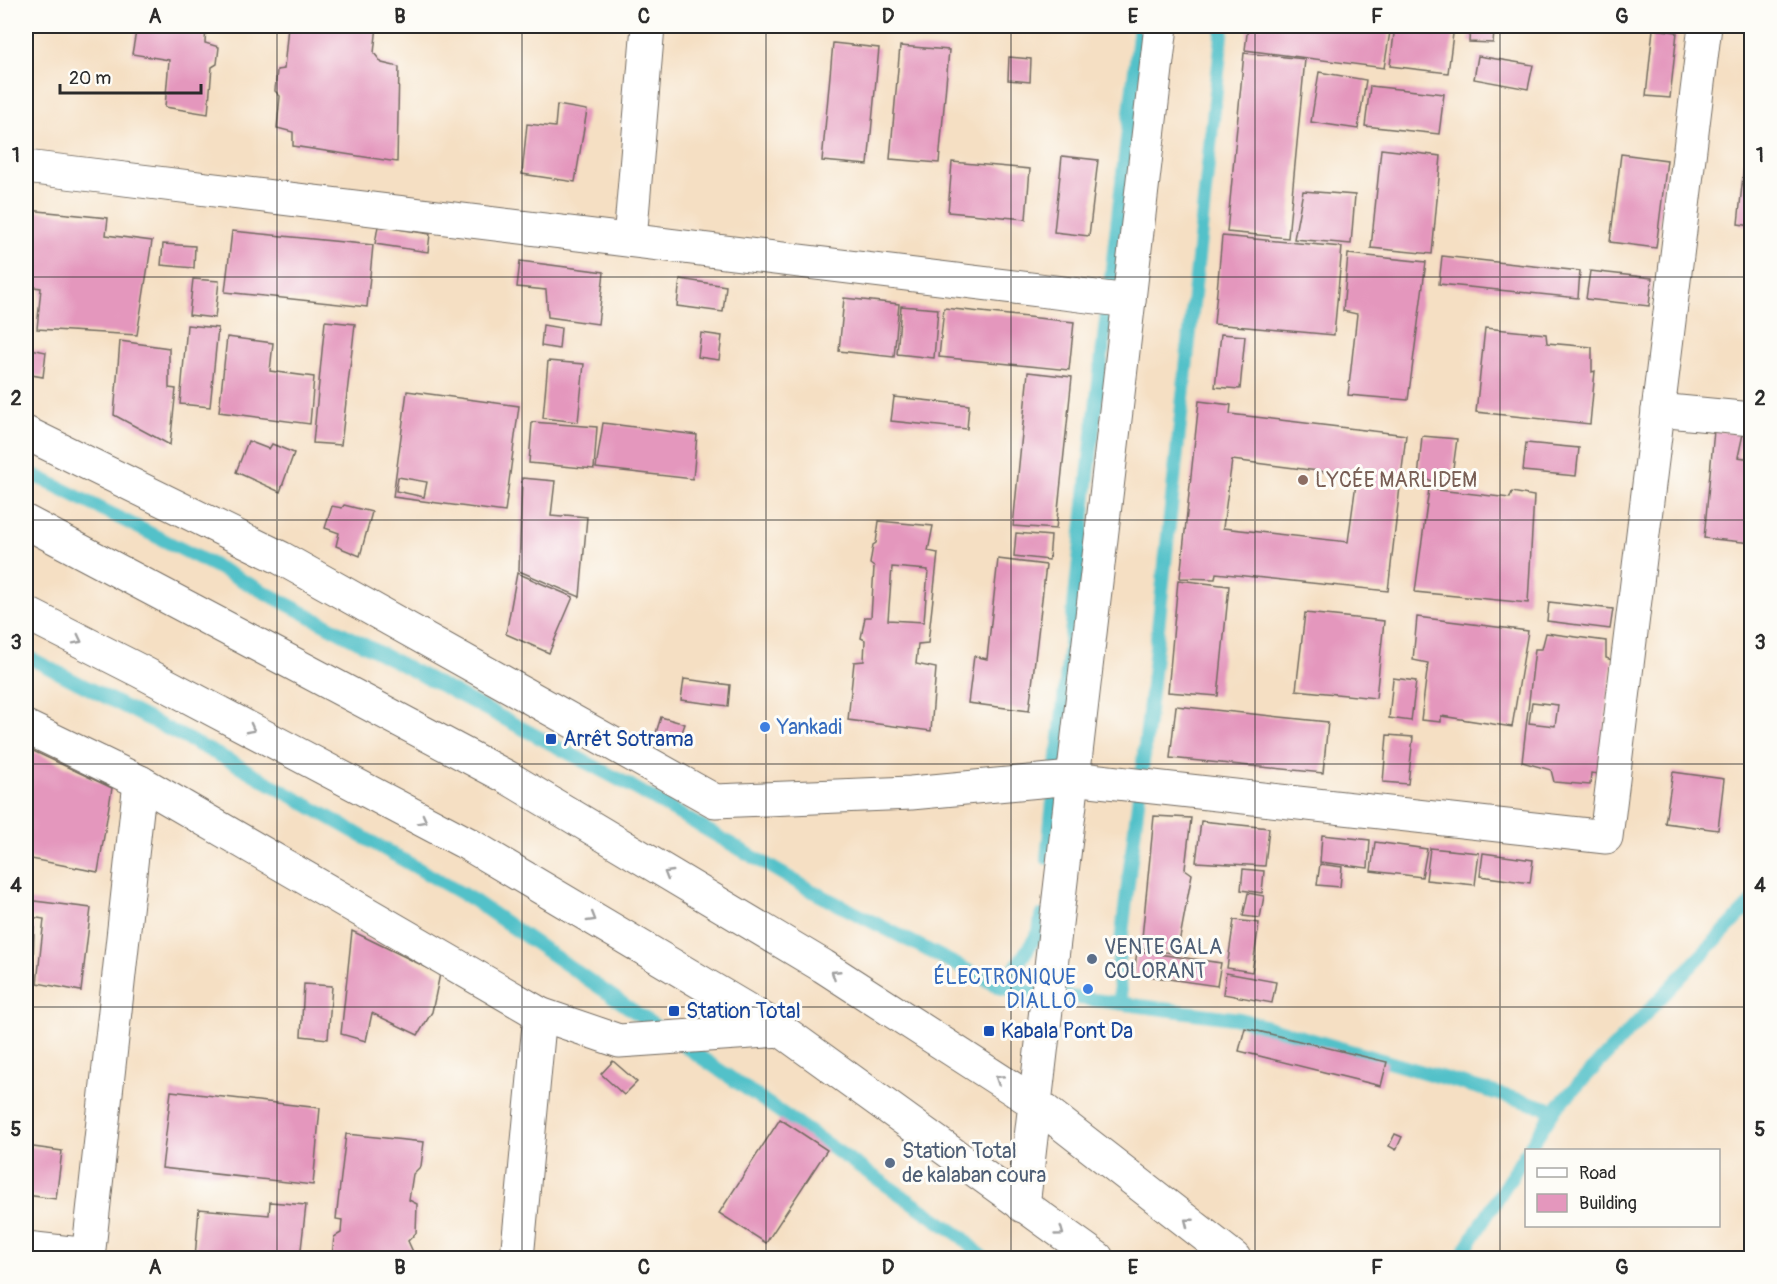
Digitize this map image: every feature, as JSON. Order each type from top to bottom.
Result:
[{"type":"main road","points":[[630,240],[648,26]]},
{"type":"main road","points":[[1023,1206],[1161,26]]},
{"type":"main road","points":[[26,433],[281,558],[715,801],[911,793],[1072,778],[1606,837],[1705,26]]},
{"type":"main road","points":[[26,167],[1129,301]]},
{"type":"main road","points":[[1658,410],[1752,419]]},
{"type":"main road","points":[[26,522],[507,777],[823,966],[1035,1103],[1234,1258]]},
{"type":"main road","points":[[26,613],[468,844],[781,1030],[1097,1258]]},
{"type":"main road","points":[[26,727],[140,782],[540,1014],[620,1041],[781,1030]]},
{"type":"main road","points":[[26,1248],[88,1257],[140,782]]},
{"type":"main road","points":[[517,1258],[540,1014]]},
{"type":"building","points":[[137,26],[206,26],[205,43],[219,47],[217,64],[212,67],[208,114],[165,107],[169,60],[132,54]]},
{"type":"building","points":[[288,26],[377,26],[374,53],[382,63],[399,67],[397,162],[293,146],[293,132],[277,128],[280,96],[275,91],[277,70],[284,69]]},
{"type":"building","points":[[1248,26],[1391,26],[1384,68],[1245,50]]},
{"type":"building","points":[[1395,26],[1454,26],[1448,73],[1390,66]]},
{"type":"building","points":[[1470,26],[1509,26],[1507,33],[1494,32],[1493,43],[1469,42]]},
{"type":"building","points":[[1653,29],[1677,32],[1670,98],[1646,96]]},
{"type":"building","points":[[833,43],[879,48],[868,165],[822,161]]},
{"type":"building","points":[[900,46],[949,50],[939,163],[890,159]]},
{"type":"building","points":[[1244,53],[1305,59],[1288,238],[1227,232]]},
{"type":"building","points":[[1478,56],[1533,65],[1528,89],[1474,79]]},
{"type":"building","points":[[1009,57],[1031,59],[1030,82],[1008,80]]},
{"type":"building","points":[[1319,72],[1366,80],[1358,129],[1311,122]]},
{"type":"building","points":[[1370,86],[1444,94],[1439,134],[1365,126]]},
{"type":"building","points":[[557,105],[587,110],[575,182],[522,174],[527,124],[555,127]]},
{"type":"building","points":[[1746,146],[1752,146],[1752,226],[1738,224]]},
{"type":"building","points":[[1381,149],[1441,156],[1432,254],[1371,248]]},
{"type":"building","points":[[1621,154],[1667,160],[1656,248],[1610,242]]},
{"type":"building","points":[[1062,156],[1098,160],[1089,236],[1054,232]]},
{"type":"building","points":[[952,162],[1030,169],[1026,219],[948,212]]},
{"type":"building","points":[[1303,191],[1355,195],[1351,244],[1294,239]]},
{"type":"building","points":[[28,210],[108,218],[106,235],[152,241],[137,335],[37,329],[41,288],[26,286]]},
{"type":"building","points":[[378,226],[430,234],[428,252],[375,244]]},
{"type":"building","points":[[232,231],[373,245],[367,307],[225,292]]},
{"type":"building","points":[[1222,236],[1342,247],[1334,335],[1214,324]]},
{"type":"building","points":[[163,244],[195,246],[194,268],[161,265]]},
{"type":"building","points":[[1348,254],[1426,262],[1408,400],[1348,395],[1357,314],[1343,311]]},
{"type":"building","points":[[1442,256],[1580,271],[1578,298],[1439,284]]},
{"type":"building","points":[[520,261],[604,272],[598,324],[548,317],[546,290],[517,287]]},
{"type":"building","points":[[1590,271],[1652,278],[1649,306],[1586,299]]},
{"type":"building","points":[[193,279],[219,281],[215,318],[189,315]]},
{"type":"building","points":[[680,279],[726,286],[723,312],[677,306]]},
{"type":"building","points":[[844,298],[899,304],[894,357],[839,351]]},
{"type":"building","points":[[901,306],[938,309],[934,358],[897,354]]},
{"type":"building","points":[[944,308],[1074,322],[1069,370],[939,357]]},
{"type":"building","points":[[325,321],[355,324],[341,445],[313,443]]},
{"type":"building","points":[[187,325],[218,328],[210,407],[180,404]]},
{"type":"building","points":[[543,325],[561,328],[559,349],[541,346]]},
{"type":"building","points":[[1485,328],[1546,334],[1547,343],[1592,347],[1592,372],[1595,371],[1590,424],[1476,412]]},
{"type":"building","points":[[701,333],[722,336],[719,360],[698,357]]},
{"type":"building","points":[[1221,334],[1245,336],[1240,389],[1215,387]]},
{"type":"building","points":[[227,337],[273,343],[270,371],[314,377],[310,424],[219,412]]},
{"type":"building","points":[[120,341],[169,348],[169,388],[176,389],[170,445],[114,415]]},
{"type":"building","points":[[26,348],[46,352],[43,377],[26,374]]},
{"type":"building","points":[[548,361],[584,364],[578,422],[543,418]]},
{"type":"building","points":[[1028,372],[1072,377],[1056,529],[1013,526]]},
{"type":"building","points":[[407,391],[519,406],[505,512],[393,497]],"holes":[[[398,477],[427,482],[424,497],[396,491]]]},
{"type":"building","points":[[894,397],[969,405],[967,429],[891,421]]},
{"type":"building","points":[[1199,401],[1231,405],[1230,414],[1406,435],[1388,591],[1216,573],[1215,579],[1180,578]],"holes":[[[1232,460],[1357,476],[1348,542],[1223,528]]]},
{"type":"building","points":[[532,422],[597,427],[594,469],[529,463]]},
{"type":"building","points":[[603,423],[697,435],[693,479],[596,468]]},
{"type":"building","points":[[1714,430],[1743,434],[1738,457],[1752,459],[1752,543],[1704,538]]},
{"type":"building","points":[[1422,436],[1457,439],[1451,483],[1418,479]]},
{"type":"building","points":[[248,441],[269,449],[272,444],[294,453],[280,492],[236,472]]},
{"type":"building","points":[[1526,443],[1579,448],[1576,476],[1523,471]]},
{"type":"building","points":[[522,478],[555,481],[551,516],[587,517],[580,597],[519,571]]},
{"type":"building","points":[[1429,489],[1510,498],[1512,492],[1534,496],[1528,603],[1415,592]]},
{"type":"building","points":[[344,505],[372,512],[360,556],[336,546],[339,533],[325,528],[332,506],[342,508]]},
{"type":"building","points":[[879,521],[933,526],[928,551],[938,553],[928,643],[918,644],[916,664],[936,668],[931,731],[848,720],[854,662],[864,661],[865,640],[861,638],[865,617],[871,617],[874,567],[870,564],[873,545],[876,543]],"holes":[[[892,567],[928,570],[924,622],[888,620]]]},
{"type":"building","points":[[1016,533],[1051,536],[1049,560],[1014,556]]},
{"type":"building","points":[[998,559],[1046,565],[1029,711],[968,703],[974,656],[987,659]]},
{"type":"building","points":[[517,573],[573,597],[549,653],[506,634]]},
{"type":"building","points":[[1178,580],[1229,586],[1218,696],[1168,692]]},
{"type":"building","points":[[1549,602],[1613,609],[1610,629],[1547,621]]},
{"type":"building","points":[[1305,613],[1384,621],[1376,698],[1296,690]]},
{"type":"building","points":[[1417,617],[1528,631],[1512,727],[1441,716],[1441,722],[1421,720],[1428,663],[1413,660]]},
{"type":"building","points":[[1546,633],[1606,641],[1606,658],[1612,660],[1600,774],[1591,773],[1590,785],[1554,782],[1551,770],[1522,762],[1535,649],[1542,649]],"holes":[[[1532,702],[1558,705],[1555,726],[1529,723]]]},
{"type":"building","points":[[1393,678],[1416,681],[1411,721],[1389,718]]},
{"type":"building","points":[[684,679],[730,685],[728,706],[681,700]]},
{"type":"building","points":[[1176,706],[1328,722],[1323,773],[1170,758]]},
{"type":"building","points":[[661,717],[685,724],[678,743],[655,736]]},
{"type":"building","points":[[1387,735],[1413,737],[1408,784],[1383,782]]},
{"type":"building","points":[[29,749],[112,788],[98,872],[26,858],[26,770]]},
{"type":"building","points":[[1673,772],[1724,779],[1718,830],[1665,823]]},
{"type":"building","points":[[1154,816],[1191,818],[1185,869],[1192,874],[1177,954],[1141,948]]},
{"type":"building","points":[[1201,821],[1269,828],[1265,866],[1196,862]]},
{"type":"building","points":[[1322,835],[1370,840],[1368,868],[1320,862]]},
{"type":"building","points":[[1375,842],[1427,849],[1422,877],[1371,871]]},
{"type":"building","points":[[1430,848],[1479,853],[1475,885],[1426,880]]},
{"type":"building","points":[[1483,853],[1533,860],[1530,883],[1480,876]]},
{"type":"building","points":[[1320,864],[1342,867],[1340,887],[1317,885]]},
{"type":"building","points":[[1243,869],[1264,871],[1262,893],[1241,890]]},
{"type":"building","points":[[1248,893],[1264,896],[1260,918],[1243,916]]},
{"type":"building","points":[[26,900],[91,908],[81,991],[37,983],[44,919],[26,916]]},
{"type":"building","points":[[1234,920],[1259,923],[1252,972],[1227,968]]},
{"type":"building","points":[[26,926],[34,926],[33,964],[26,963]]},
{"type":"building","points":[[352,931],[440,974],[432,1012],[418,1035],[372,1013],[366,1041],[341,1034]]},
{"type":"building","points":[[1137,951],[1221,963],[1217,986],[1134,974]]},
{"type":"building","points":[[1226,973],[1276,982],[1272,1003],[1223,994]]},
{"type":"building","points":[[304,984],[332,986],[328,1039],[301,1036]]},
{"type":"building","points":[[1245,1028],[1387,1062],[1381,1086],[1239,1051]]},
{"type":"building","points":[[613,1061],[637,1082],[624,1095],[601,1074]]},
{"type":"building","points":[[171,1091],[320,1108],[313,1185],[162,1168]]},
{"type":"building","points":[[780,1119],[827,1150],[766,1243],[719,1213]]},
{"type":"building","points":[[346,1134],[424,1142],[421,1166],[413,1174],[409,1200],[417,1204],[416,1233],[408,1241],[413,1258],[332,1258],[334,1237],[341,1233],[342,1220],[336,1219]]},
{"type":"building","points":[[1395,1134],[1402,1137],[1396,1150],[1389,1146]]},
{"type":"building","points":[[26,1146],[62,1151],[56,1199],[26,1195]]},
{"type":"building","points":[[270,1202],[306,1205],[300,1258],[195,1258],[199,1209],[269,1215]]},
{"type":"waterway","points":[[1047,858],[1140,26]]},
{"type":"waterway","points":[[1121,1003],[1118,966],[1148,721],[1223,26]]},
{"type":"waterway","points":[[26,471],[211,564],[631,786],[812,891],[1002,988],[1240,1019],[1554,1110]]},
{"type":"waterway","points":[[26,656],[234,763],[473,900],[664,1032]]},
{"type":"waterway","points":[[1529,1149],[1554,1110],[1752,902]]},
{"type":"waterway","points":[[1002,988],[1039,932],[1041,916]]},
{"type":"waterway","points":[[680,1043],[962,1237],[983,1258]]},
{"type":"waterway","points":[[1460,1258],[1525,1155]]},
{"type":"place","name":"LYCÉE MARLIDEM","points":[[1303,480]]},
{"type":"place","name":"Yankadi","points":[[765,727]]},
{"type":"place","name":"Arrêt Sotrama","points":[[551,739]]},
{"type":"place","name":"VENTE GALA COLORANT","points":[[1092,959]]},
{"type":"place","name":"ÉLECTRONIQUE DIALLO","points":[[1088,989]]},
{"type":"place","name":"Station Total","points":[[674,1011]]},
{"type":"place","name":"Kabala Pont Da","points":[[989,1031]]},
{"type":"place","name":"Station Total de kalaban coura","points":[[890,1163]]}]
